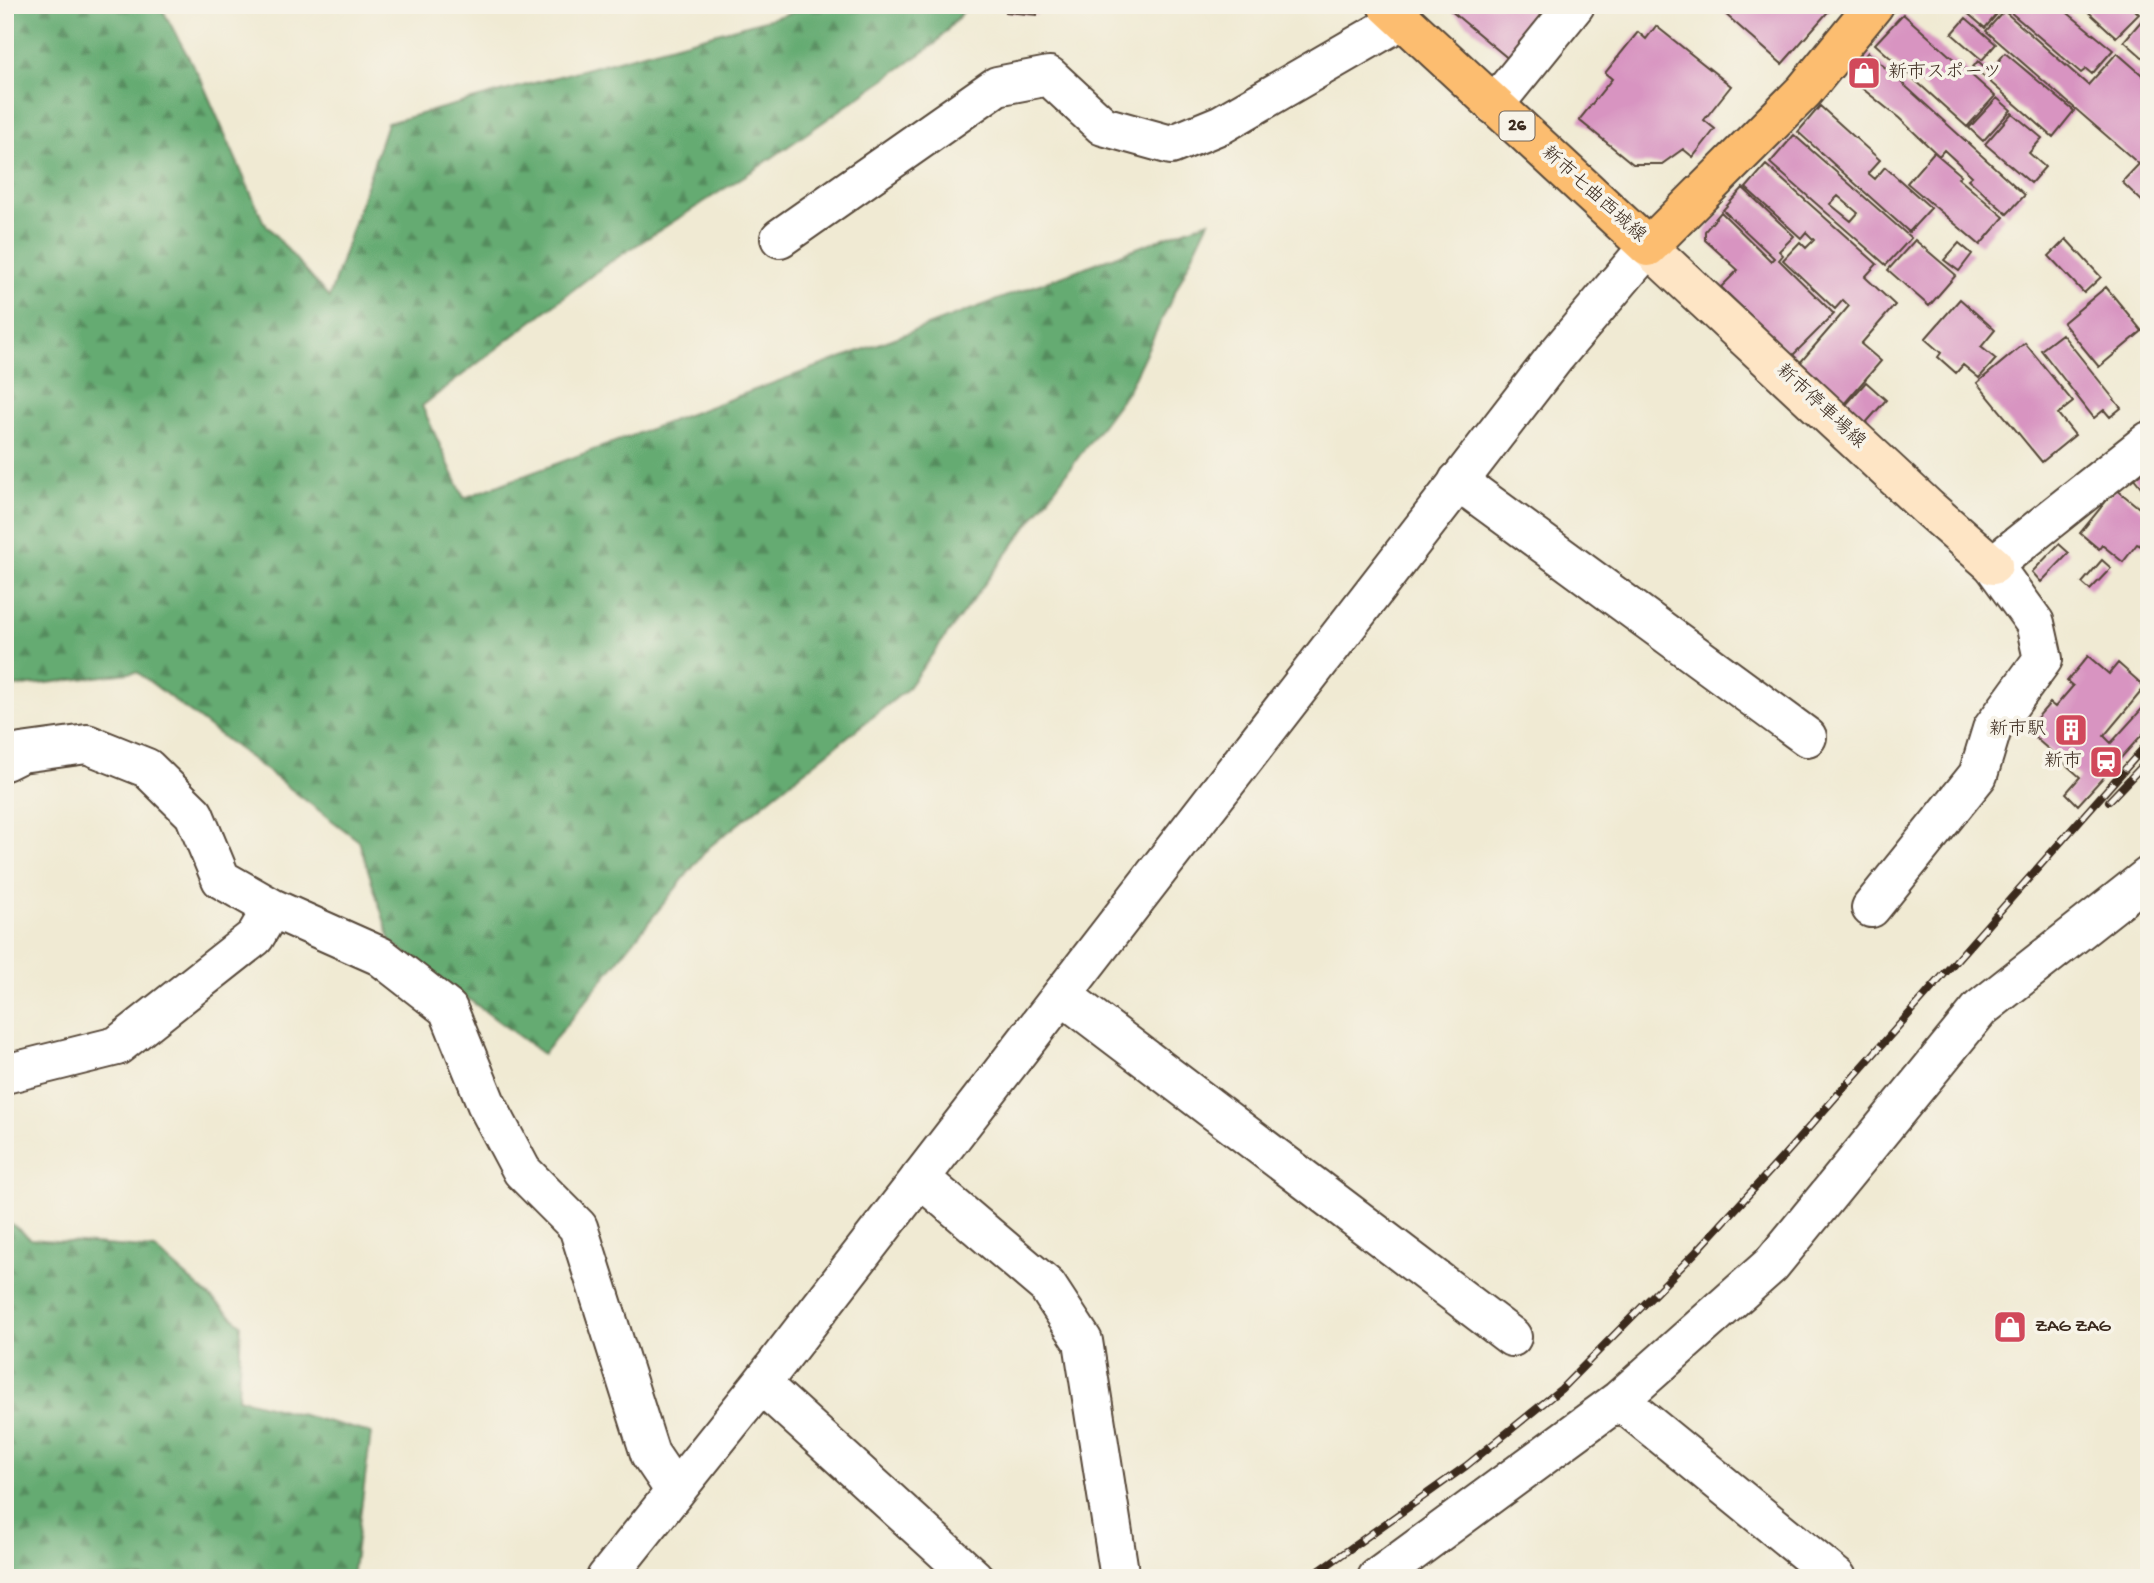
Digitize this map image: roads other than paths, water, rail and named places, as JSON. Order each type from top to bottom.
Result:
[{"type":"main road","name":"新市七曲西城線","points":[[1395,12],[1648,247],[1804,91],[1874,5]]},
{"type":"main road","name":"新市停車場線","points":[[1648,247],[1928,508],[1993,565]]},
{"type":"street","points":[[1494,105],[1575,5]]},
{"type":"street","points":[[780,238],[997,86],[1049,76],[1103,126],[1171,145],[1222,124],[1395,12]]},
{"type":"street","points":[[606,1578],[761,1384],[1555,356],[1648,247]]},
{"type":"street","points":[[1871,908],[1978,775],[1993,729],[2043,659],[2035,623],[1993,565],[2149,441]]},
{"type":"street","points":[[1458,481],[1807,737]]},
{"type":"street","points":[[5,761],[21,753],[87,744],[147,768],[194,814],[221,879],[272,908],[380,956],[448,1010],[486,1103],[522,1171],[578,1227],[649,1454],[676,1491]]},
{"type":"street","points":[[1377,1578],[1619,1400],[1771,1265],[1980,1009],[2149,876]]},
{"type":"street","points":[[5,1074],[117,1046],[255,937],[272,908]]},
{"type":"street","points":[[1062,995],[1513,1337]]},
{"type":"street","points":[[920,1178],[1047,1286],[1083,1341],[1120,1578]]},
{"type":"street","points":[[761,1384],[974,1578]]},
{"type":"street","points":[[1619,1400],[1837,1578]]},
{"type":"railway","points":[[1309,1578],[1466,1466],[1561,1389],[1696,1252],[1781,1159],[2149,742]]},
{"type":"railway","points":[[2109,801],[2149,759]]},
{"type":"place","name":"新市スポーツ","points":[[1864,73]]},
{"type":"place","name":"新市駅","points":[[2071,730]]},
{"type":"place","name":"新市","points":[[2106,762]]},
{"type":"place","name":"ZAG ZAG","points":[[2010,1327]]}]
